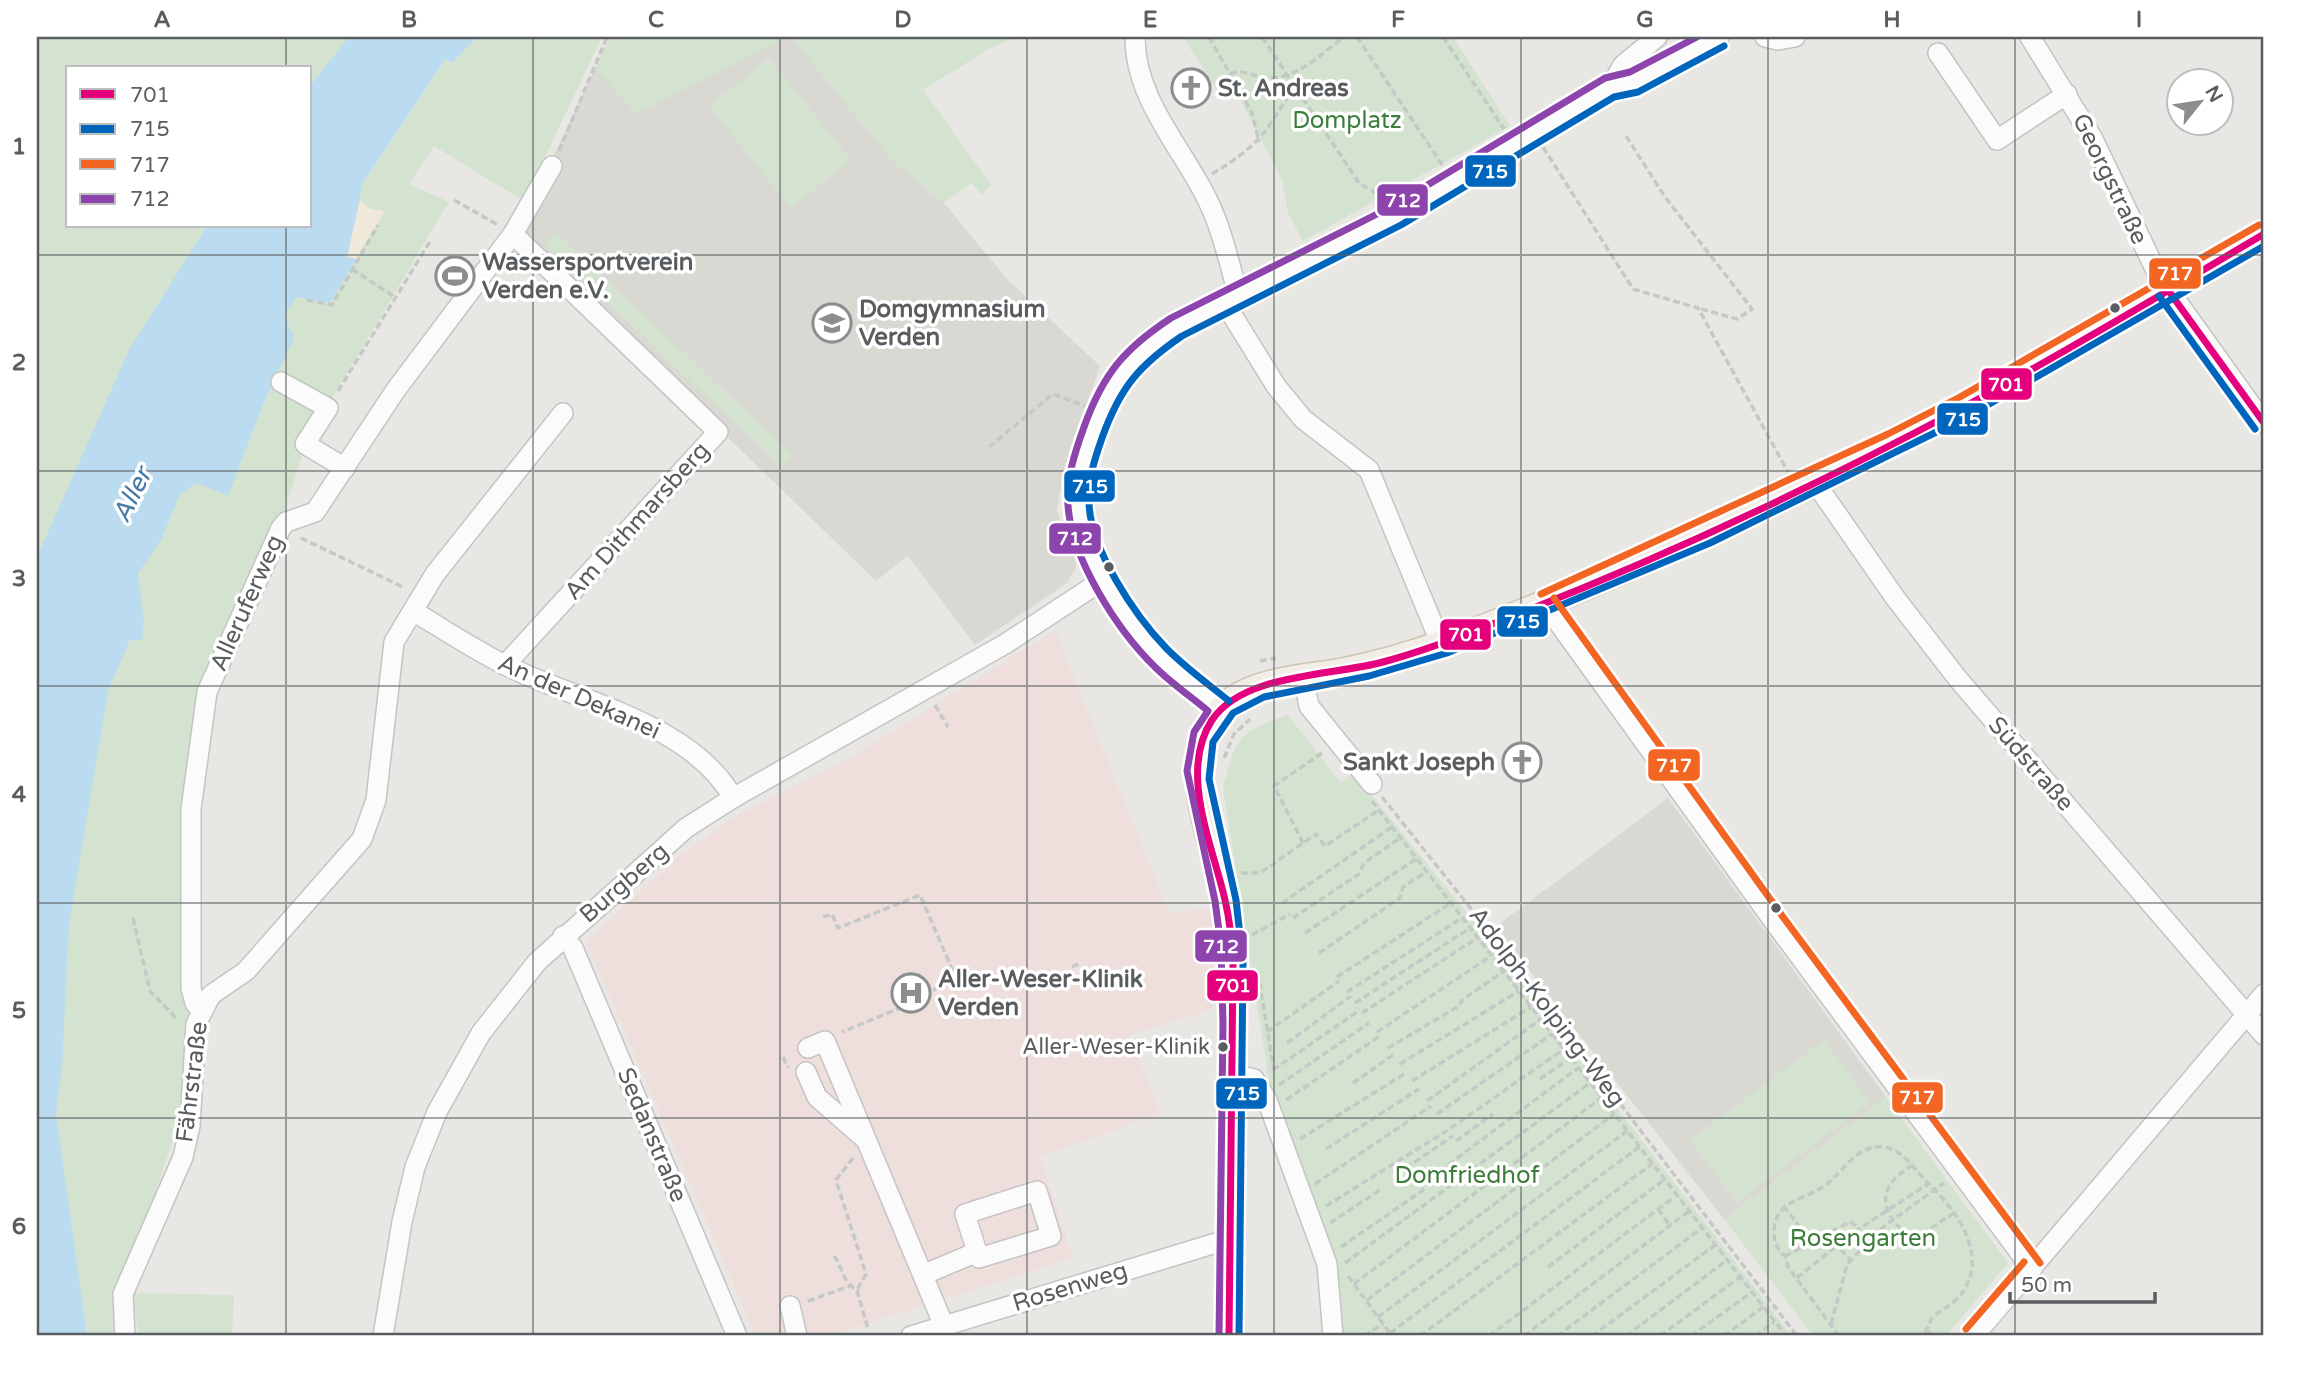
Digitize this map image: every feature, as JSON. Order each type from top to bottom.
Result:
[{"type":"main road","points":[[1229,1336],[1234,994],[1230,922],[1197,771],[1204,735],[1222,709],[1233,698],[1252,688],[1373,664],[1441,644],[1545,604],[1795,478],[1965,406],[2264,234]]},
{"type":"street","points":[[1135,37],[1137,69],[1146,93],[1215,216],[1231,298],[1276,386],[1303,419],[1369,470],[1441,644]]},
{"type":"street","points":[[1610,87],[1623,65],[1657,37]]},
{"type":"street","points":[[1222,709],[1159,657],[1106,578],[1087,542],[1078,505],[1083,467],[1100,412],[1110,388],[1123,368],[1143,349],[1231,298],[1318,258],[1396,216],[1610,87],[1634,82],[1719,37]]},
{"type":"street","points":[[1765,37],[1778,40],[1795,37]]},
{"type":"street","name":"Georgstraße","points":[[2030,37],[2067,94],[2168,290],[2264,424]]},
{"type":"street","points":[[1938,53],[1997,140],[2067,94]]},
{"type":"street","name":"Alleruferweg","points":[[198,1017],[191,988],[191,809],[207,692],[281,528],[286,522],[315,512],[395,391],[513,234],[552,166]]},
{"type":"street","name":"Am Dithmarsberg","points":[[505,665],[718,432],[513,234]]},
{"type":"street","points":[[281,382],[328,408],[305,444],[345,468]]},
{"type":"street","points":[[417,603],[564,413]]},
{"type":"street","name":"Südstraße","points":[[1795,478],[1887,588],[1958,679],[2264,1035]]},
{"type":"street","name":"Burgberg","points":[[383,1336],[402,1222],[415,1167],[437,1112],[495,1013],[537,962],[686,828],[733,798],[1005,644],[1106,578]]},
{"type":"street","name":"An der Dekanei","points":[[417,603],[505,665],[669,737],[697,756],[727,786],[733,798]]},
{"type":"street","name":"Fährstraße","points":[[125,1336],[123,1294],[183,1157],[190,1126],[198,1017],[211,995],[246,971],[362,839],[376,800],[394,642],[417,603]]},
{"type":"street","points":[[1545,604],[1775,923],[2032,1269]]},
{"type":"street","points":[[1303,677],[1309,706],[1338,742],[1368,788]]},
{"type":"street","name":"Sedanstraße","points":[[563,936],[578,960],[737,1336]]},
{"type":"street","points":[[1974,1336],[2264,994]]},
{"type":"street","points":[[808,1048],[825,1041],[863,1145],[925,1274],[944,1326]]},
{"type":"street","points":[[806,1072],[817,1097],[863,1145]]},
{"type":"street","points":[[1233,1074],[1254,1079],[1267,1100],[1327,1264],[1333,1336]]},
{"type":"street","points":[[1037,1191],[1051,1236],[979,1258],[977,1252],[965,1214],[1037,1191]]},
{"type":"street","name":"Rosenweg","points":[[911,1336],[1216,1243],[1230,1242]]},
{"type":"street","points":[[925,1274],[977,1252]]},
{"type":"street","points":[[790,1307],[797,1336]]},
{"type":"path","points":[[552,166],[607,37]]},
{"type":"path","points":[[1209,37],[1252,113],[1259,142]]},
{"type":"path","points":[[1262,37],[1359,183],[1386,199],[1396,216]]},
{"type":"path","points":[[1230,74],[1247,72],[1268,78],[1289,77],[1344,37]]},
{"type":"path","points":[[1357,37],[1415,121],[1453,183]]},
{"type":"path","points":[[1443,37],[1515,146]]},
{"type":"path","points":[[1197,183],[1248,153],[1259,142],[1294,85]]},
{"type":"path","points":[[1534,134],[1633,289],[1737,319],[1752,309],[1665,197],[1626,136]]},
{"type":"path","points":[[454,200],[513,234]]},
{"type":"path","points":[[307,300],[332,305],[378,225]]},
{"type":"path","points":[[328,408],[431,240]]},
{"type":"path","points":[[352,269],[396,298]]},
{"type":"path","points":[[1698,309],[1795,478]]},
{"type":"path","points":[[989,447],[1054,394],[1100,412]]},
{"type":"path","points":[[281,528],[417,603]]},
{"type":"path","points":[[1254,664],[1282,657]]},
{"type":"path","points":[[934,703],[948,727]]},
{"type":"path","points":[[1303,843],[1274,786],[1338,742]]},
{"type":"path","points":[[1368,788],[1379,810],[1416,859],[1786,1336]]},
{"type":"path","name":"Adolph-Kolping-Weg","points":[[1368,788],[1488,930],[1797,1336]]},
{"type":"path","points":[[1236,874],[1260,873],[1316,834],[1325,846],[1379,810]]},
{"type":"path","points":[[1282,903],[1392,827]]},
{"type":"path","points":[[1250,923],[1252,936],[1292,916],[1359,874],[1364,863],[1400,838]]},
{"type":"path","points":[[1305,933],[1416,859]]},
{"type":"path","points":[[1319,953],[1400,898],[1403,887],[1426,872]]},
{"type":"path","points":[[1242,873],[1244,886]]},
{"type":"path","points":[[823,917],[832,914],[838,928],[920,895],[955,976],[917,1001],[845,1031]]},
{"type":"path","points":[[1267,1032],[1338,979],[1451,903]]},
{"type":"path","points":[[134,918],[150,991],[174,1018],[198,1017]]},
{"type":"path","points":[[1287,1043],[1349,994],[1462,918]]},
{"type":"path","points":[[1355,1003],[1470,928]]},
{"type":"path","points":[[1273,1070],[1477,938]]},
{"type":"path","points":[[1256,963],[1280,1104],[1492,956]]},
{"type":"path","points":[[1072,967],[1081,963]]},
{"type":"path","points":[[1388,1048],[1460,1006],[1462,1000],[1504,971]]},
{"type":"path","points":[[1400,1064],[1518,991]]},
{"type":"path","points":[[1412,1081],[1531,1007]]},
{"type":"path","points":[[1427,1101],[1541,1019]]},
{"type":"path","points":[[1276,1087],[1369,1023]]},
{"type":"path","points":[[1437,1114],[1552,1034]]},
{"type":"path","points":[[1320,1210],[1448,1130],[1564,1049]]},
{"type":"path","points":[[1353,1083],[1393,1055]]},
{"type":"path","points":[[1540,1079],[1570,1058]]},
{"type":"path","points":[[1335,1251],[1422,1191],[1429,1179],[1578,1068]]},
{"type":"path","points":[[1284,1148],[1406,1073]]},
{"type":"path","points":[[1590,1083],[1341,1267],[1391,1335],[1639,1147]]},
{"type":"path","points":[[1326,1149],[1419,1089]]},
{"type":"path","points":[[1354,1284],[1601,1098]]},
{"type":"path","points":[[1311,1187],[1431,1106]]},
{"type":"path","points":[[1397,1174],[1493,1114]]},
{"type":"path","points":[[1366,1301],[1614,1114]]},
{"type":"path","points":[[1378,1317],[1627,1132]]},
{"type":"path","points":[[857,1290],[866,1274],[836,1180],[863,1145]]},
{"type":"path","points":[[1839,1336],[1788,1267],[1785,1255],[1779,1251],[1773,1235],[1776,1217],[1783,1206],[1826,1185],[1866,1149],[1888,1147],[1913,1165],[1935,1189],[1967,1234],[1972,1268],[1969,1280],[1958,1299],[1936,1314],[1928,1331],[1921,1336]]},
{"type":"path","points":[[1420,1336],[1652,1164]]},
{"type":"path","points":[[1913,1165],[1903,1171],[1884,1196],[1886,1211],[1913,1240]]},
{"type":"path","points":[[1831,1324],[1834,1304],[1850,1259],[1893,1220],[1960,1171]]},
{"type":"path","points":[[1548,1266],[1664,1180]]},
{"type":"path","points":[[1797,1278],[1860,1228],[1928,1184]]},
{"type":"path","points":[[1326,1226],[1380,1190]]},
{"type":"path","points":[[1489,1336],[1673,1198]]},
{"type":"path","points":[[1783,1206],[1798,1222],[1804,1235],[1804,1248]]},
{"type":"path","points":[[1658,1209],[1670,1226]]},
{"type":"path","points":[[1524,1336],[1689,1211]]},
{"type":"path","points":[[1864,1245],[1913,1240],[1954,1213]]},
{"type":"path","points":[[1785,1255],[1804,1248],[1850,1222],[1860,1228]]},
{"type":"path","points":[[1557,1336],[1702,1228]]},
{"type":"path","points":[[1827,1233],[1850,1259]]},
{"type":"path","points":[[1592,1336],[1715,1245]]},
{"type":"path","points":[[834,1256],[850,1286],[857,1290],[868,1329]]},
{"type":"path","points":[[1626,1336],[1727,1260]]},
{"type":"path","points":[[1660,1336],[1740,1277]]},
{"type":"path","points":[[790,1307],[850,1286]]},
{"type":"path","points":[[1691,1336],[1752,1292]]},
{"type":"path","points":[[1724,1336],[1763,1307]]},
{"type":"path","points":[[1755,1336],[1774,1322]]},
{"type":"path","points":[[1364,1336],[1383,1324]]},
{"type":"path","points":[[1928,1331],[1934,1336]]},
{"type":"shaded area","name":"Domgymnasium Verden","points":[[610,37],[791,37],[892,160],[944,203],[1008,280],[1100,366],[1063,472],[1057,510],[1073,551],[1076,567],[1067,583],[975,645],[908,556],[876,581],[517,233]]},
{"type":"shaded area","name":"Aller-Weser-Klinik Verden","points":[[1055,630],[1169,913],[1211,909],[1215,976],[1212,1010],[1129,1035],[1161,1114],[1040,1156],[1073,1258],[829,1336],[755,1336],[586,941],[678,857],[734,817],[863,750]]},
{"type":"shaded area","points":[[1668,798],[1886,1097],[1724,1219],[1495,927]]},
{"type":"green space","points":[[37,37],[602,37],[524,201],[434,146],[409,184],[449,202],[307,440],[284,513],[231,635],[185,814],[190,1088],[120,1300],[121,1336],[37,1336]]},
{"type":"green space","points":[[611,37],[788,37],[636,114],[596,69]]},
{"type":"green space","points":[[791,37],[1015,37],[992,47],[923,90],[991,185],[981,195],[972,183],[944,203],[892,160]]},
{"type":"green space","name":"Domplatz","points":[[1183,37],[1453,37],[1510,126],[1303,241],[1288,213],[1282,180],[1235,90],[1221,97]]},
{"type":"green space","points":[[769,58],[851,160],[791,208],[709,106]]},
{"type":"green space","points":[[555,232],[793,455],[782,467],[544,244]]},
{"type":"green space","name":"Domfriedhof","points":[[1288,715],[1341,783],[1354,773],[1486,937],[1792,1336],[1341,1336],[1334,1283],[1270,1086],[1223,788],[1232,757],[1241,739],[1248,732]]},
{"type":"green space","points":[[1824,1040],[1870,1102],[1737,1202],[1690,1140]]},
{"type":"green space","name":"Rosengarten","points":[[1886,1097],[2008,1263],[1946,1336],[1813,1336],[1724,1219]]},
{"type":"green space","points":[[133,1293],[234,1295],[232,1336],[138,1336]]},
{"type":"sand","points":[[360,200],[370,209],[385,211],[356,259],[347,257]]},
{"type":"water","name":"Aller","points":[[349,37],[477,37],[452,63],[445,59],[363,183],[347,257],[356,259],[330,303],[297,297],[284,315],[294,338],[263,404],[228,496],[197,483],[180,494],[161,540],[138,573],[144,623],[142,640],[130,640],[108,691],[69,924],[62,1066],[56,1113],[87,1336],[37,1336],[37,557],[129,350],[206,228],[312,228],[312,83]]},
{"type":"transit line","name":"712","points":[[1219,1336],[1223,1024],[1221,946],[1215,901],[1187,771],[1194,732],[1208,711],[1140,652],[1098,592],[1087,570],[1071,526],[1068,505],[1068,485],[1077,446],[1091,408],[1107,377],[1128,352],[1171,318],[1391,207],[1605,78],[1630,72],[1697,37]]},
{"type":"transit line","name":"715","points":[[1229,701],[1182,663],[1141,619],[1105,560],[1091,520],[1089,501],[1092,469],[1109,420],[1132,379],[1153,358],[1182,336],[1401,225],[1614,97],[1638,92],[1724,46]]},
{"type":"transit line","name":"717","points":[[1541,594],[1888,434],[1960,397],[2259,225]]},
{"type":"transit line","name":"701","points":[[1229,1336],[1233,955],[1227,908],[1201,809],[1198,786],[1202,740],[1212,720],[1226,705],[1245,693],[1267,685],[1362,667],[1437,645],[1551,601],[1730,524],[1962,408],[2264,234]]},
{"type":"transit line","name":"715","points":[[1239,1336],[1243,962],[1236,900],[1209,779],[1213,742],[1233,713],[1264,697],[1369,676],[1447,653],[1710,543],[1965,418],[2264,246]]},
{"type":"transit line","name":"701","points":[[2168,290],[2264,423]]},
{"type":"transit line","name":"715","points":[[2159,296],[2255,429]]},
{"type":"transit line","name":"717","points":[[1554,598],[1783,917],[2040,1263]]},
{"type":"transit line","name":"717","points":[[1966,1329],[2024,1262]]},
{"type":"place","name":"St. Andreas","points":[[1191,88]]},
{"type":"place","name":"Wassersportverein Verden e.V.","points":[[455,276]]},
{"type":"place","name":"Domgymnasium Verden","points":[[832,323]]},
{"type":"place","name":"Sankt Joseph","points":[[1522,762]]},
{"type":"place","name":"Aller-Weser-Klinik Verden","points":[[911,993]]},
{"type":"place","name":"Aller-Weser-Klinik","points":[[1223,1047]]}]
